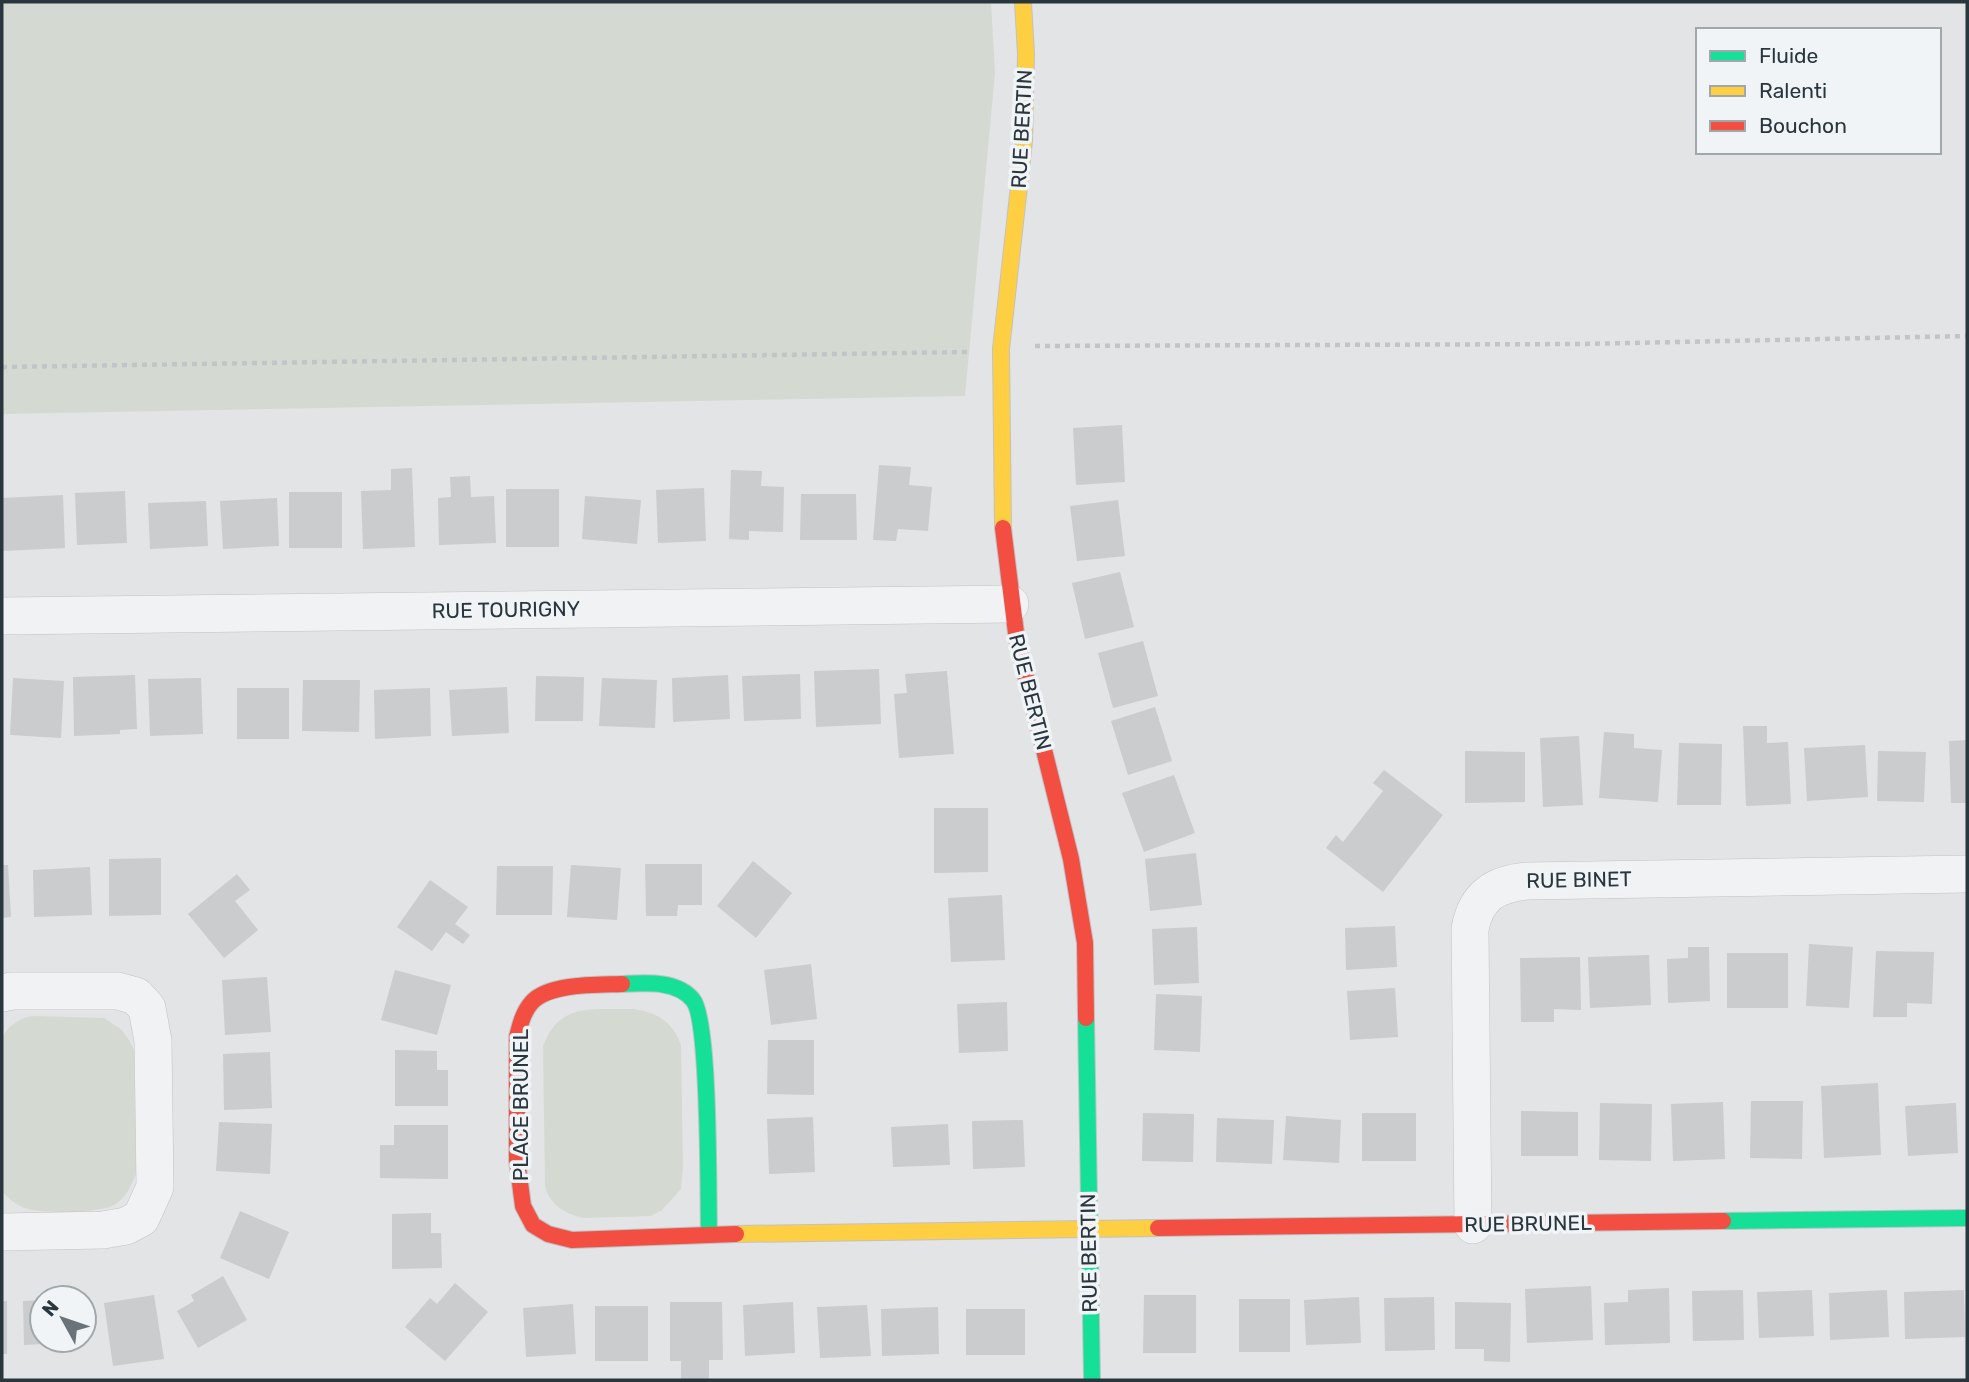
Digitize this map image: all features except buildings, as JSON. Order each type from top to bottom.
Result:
[{"type":"street","name":"RUE BERTIN","points":[[1023,2],[1026,54],[1024,141],[1001,349],[1001,513],[1010,604],[1017,641],[1078,893],[1085,943],[1092,1380]]},
{"type":"street","name":"RUE TOURIGNY","points":[[2,617],[1010,604]]},
{"type":"street","name":"RUE BINET","points":[[1473,1225],[1471,929],[1473,914],[1496,888],[1527,881],[1967,874]]},
{"type":"street","name":"PLACE BRUNEL","points":[[709,1234],[705,1069],[695,1001],[680,989],[640,983],[564,989],[532,999],[522,1016],[517,1037],[517,1182],[529,1220],[542,1232],[554,1238],[572,1240],[709,1234],[1089,1231]]},
{"type":"street","points":[[2,993],[118,991],[136,996],[148,1008],[153,1041],[155,1187],[141,1217],[126,1226],[103,1230],[2,1232]]},
{"type":"street","name":"RUE BRUNEL","points":[[1089,1231],[1967,1218]]},
{"type":"path","points":[[1030,346],[1567,344],[1967,336]]},
{"type":"path","points":[[2,367],[972,352]]},
{"type":"shaded area","points":[[2,2],[991,2],[995,73],[965,396],[2,414]]},
{"type":"shaded area","points":[[592,1009],[634,1009],[657,1016],[669,1024],[681,1045],[681,1189],[662,1210],[651,1216],[584,1218],[565,1211],[555,1203],[545,1186],[543,1046],[550,1032],[568,1015]]},
{"type":"shaded area","points":[[31,1016],[104,1018],[122,1030],[134,1050],[136,1174],[125,1195],[107,1208],[36,1211],[17,1204],[2,1191],[2,1037],[15,1023]]},
{"type":"traffic: fast","points":[[622,984],[660,984],[678,989],[693,1000],[699,1014],[705,1073],[709,1234]]},
{"type":"traffic: fast","points":[[1086,1018],[1092,1380]]},
{"type":"traffic: fast","points":[[1723,1221],[1967,1218]]},
{"type":"traffic: slow","points":[[1003,528],[1001,349],[1024,141],[1026,54],[1023,2]]},
{"type":"traffic: slow","points":[[736,1234],[1158,1228]]},
{"type":"traffic: jam","points":[[1003,528],[1017,641],[1071,859],[1085,943],[1086,1018]]},
{"type":"traffic: jam","points":[[622,984],[575,986],[550,991],[532,1002],[524,1014],[517,1037],[517,1160],[523,1206],[533,1225],[548,1234],[572,1240],[736,1234]]},
{"type":"traffic: jam","points":[[1158,1228],[1723,1221]]}]
